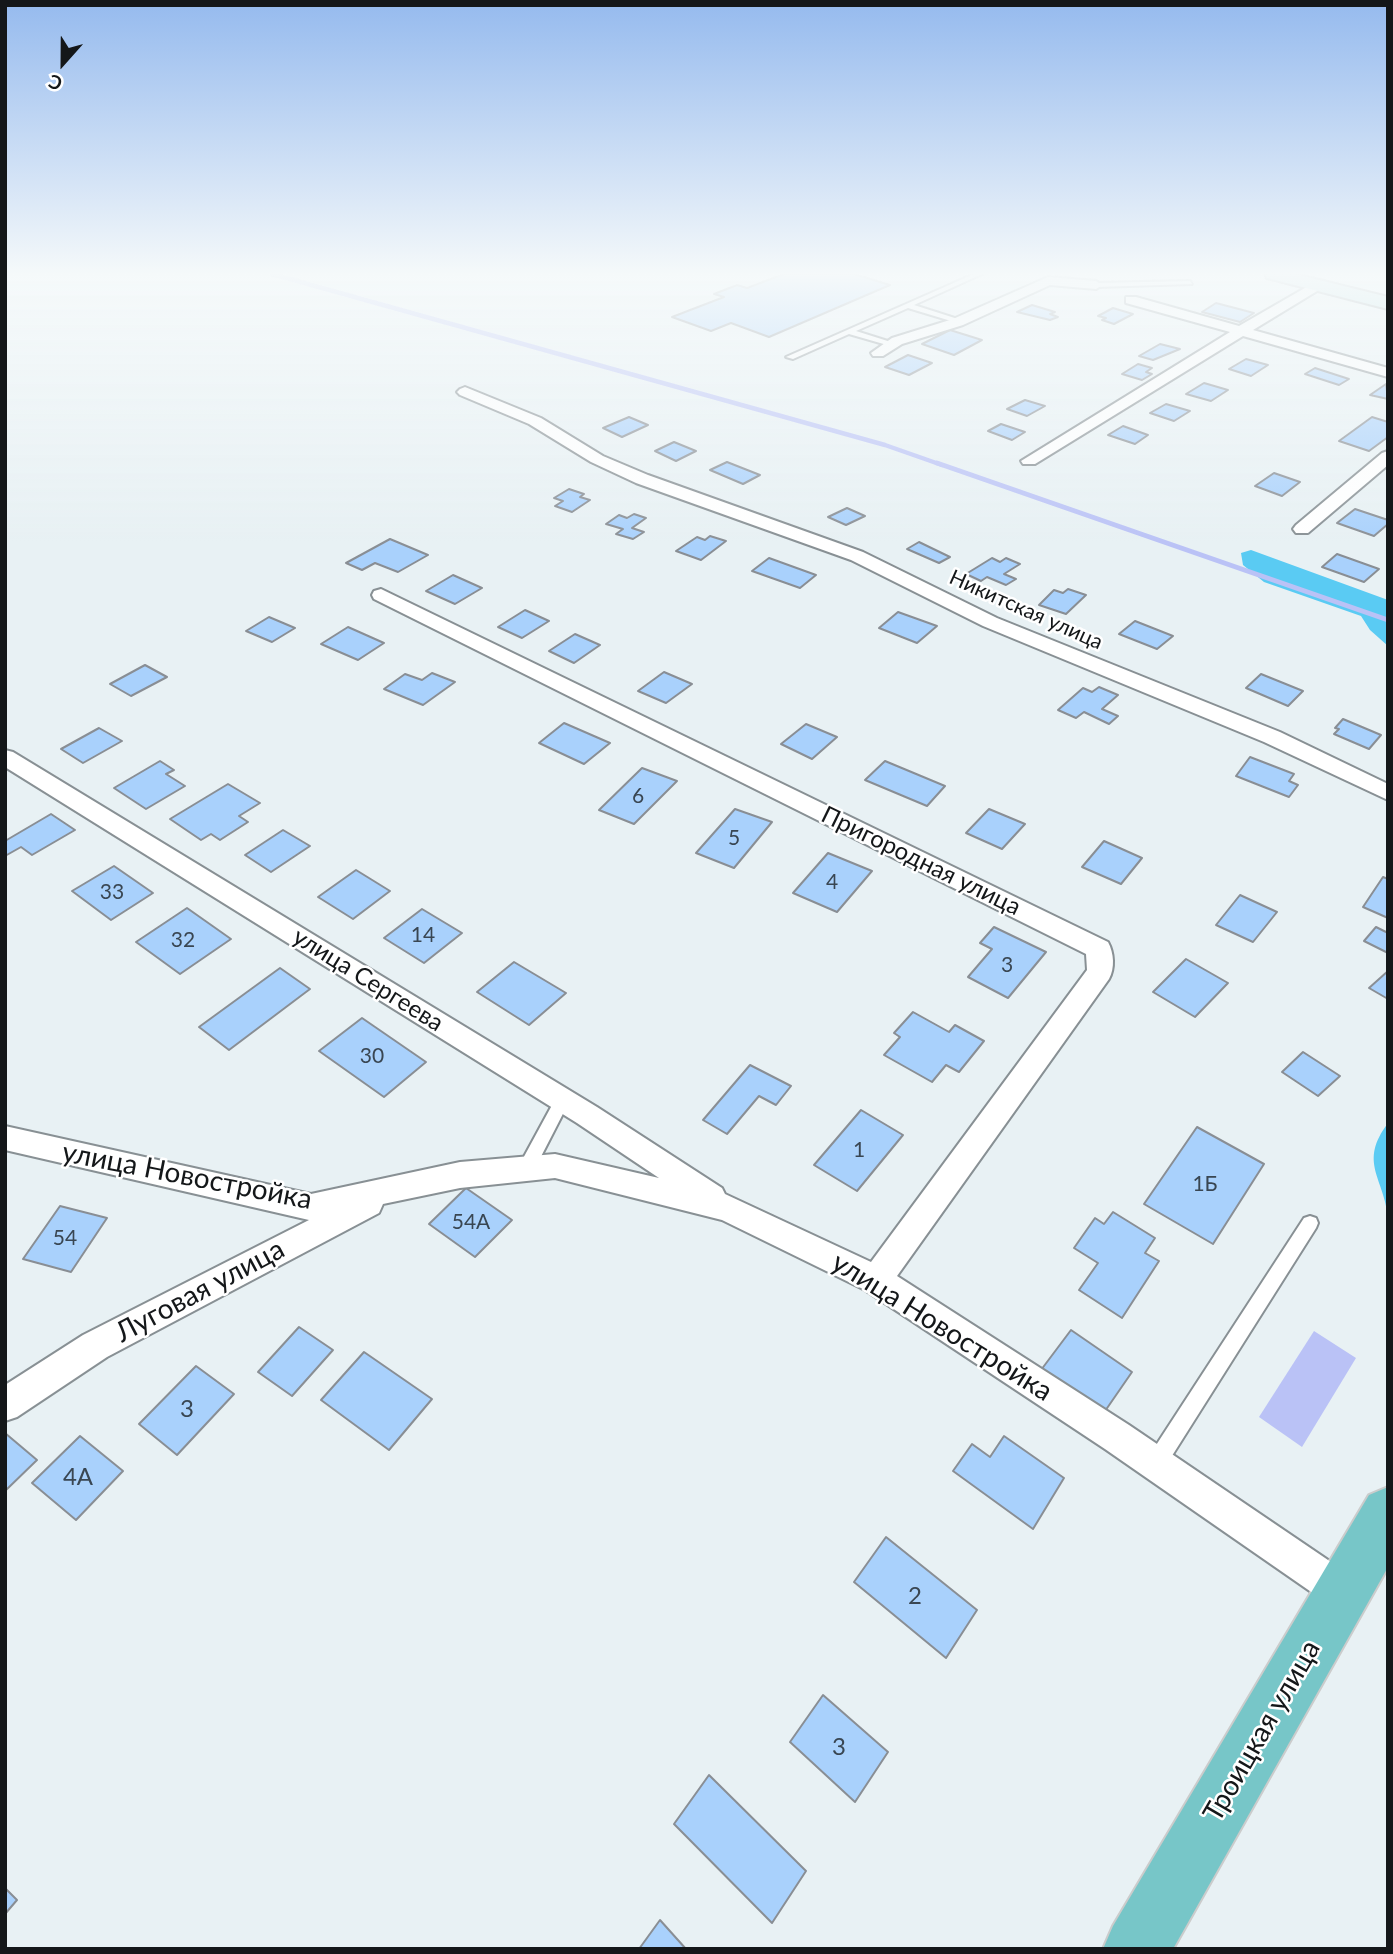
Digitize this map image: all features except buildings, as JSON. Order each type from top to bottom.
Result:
[{"type":"main road","name":"Троицкая улица","points":[[1136,1949],[1343,1592],[1386,1523]]},
{"type":"street","points":[[1029,461],[1185,365]]},
{"type":"street","points":[[1360,365],[1388,373]]},
{"type":"street","name":"Никитская улица","points":[[465,393],[534,421],[597,459],[642,479],[857,556],[990,622],[1272,737],[1388,793]]},
{"type":"street","points":[[1302,528],[1388,456]]},
{"type":"street","name":"Пригородная улица","points":[[380,595],[1099,949],[1100,972],[876,1280]]},
{"type":"street","name":"улица Сергеева","points":[[5,757],[562,1100],[728,1208]]},
{"type":"street","name":"улица Новостройка","points":[[5,1138],[311,1207],[460,1175],[555,1166],[728,1208],[876,1280],[1156,1463],[1343,1592]]},
{"type":"street","name":"Луговая улица","points":[[5,1405],[95,1346],[401,1188]]},
{"type":"lane","points":[[526,1169],[562,1100]]},
{"type":"lane","points":[[1156,1463],[1310,1223]]},
{"type":"shaded area","points":[[1251,550],[1388,600],[1388,646],[1370,630],[1361,616],[1264,582],[1243,565],[1241,553]]},
{"type":"shaded area","points":[[1388,1123],[1388,1218],[1374,1160],[1379,1137]]},
{"type":"shaded area","points":[[1314,1331],[1356,1358],[1302,1447],[1259,1417]]},
{"type":"waterway","points":[[599,365],[885,445],[942,465]]},
{"type":"waterway","points":[[937,463],[1388,620]]}]
